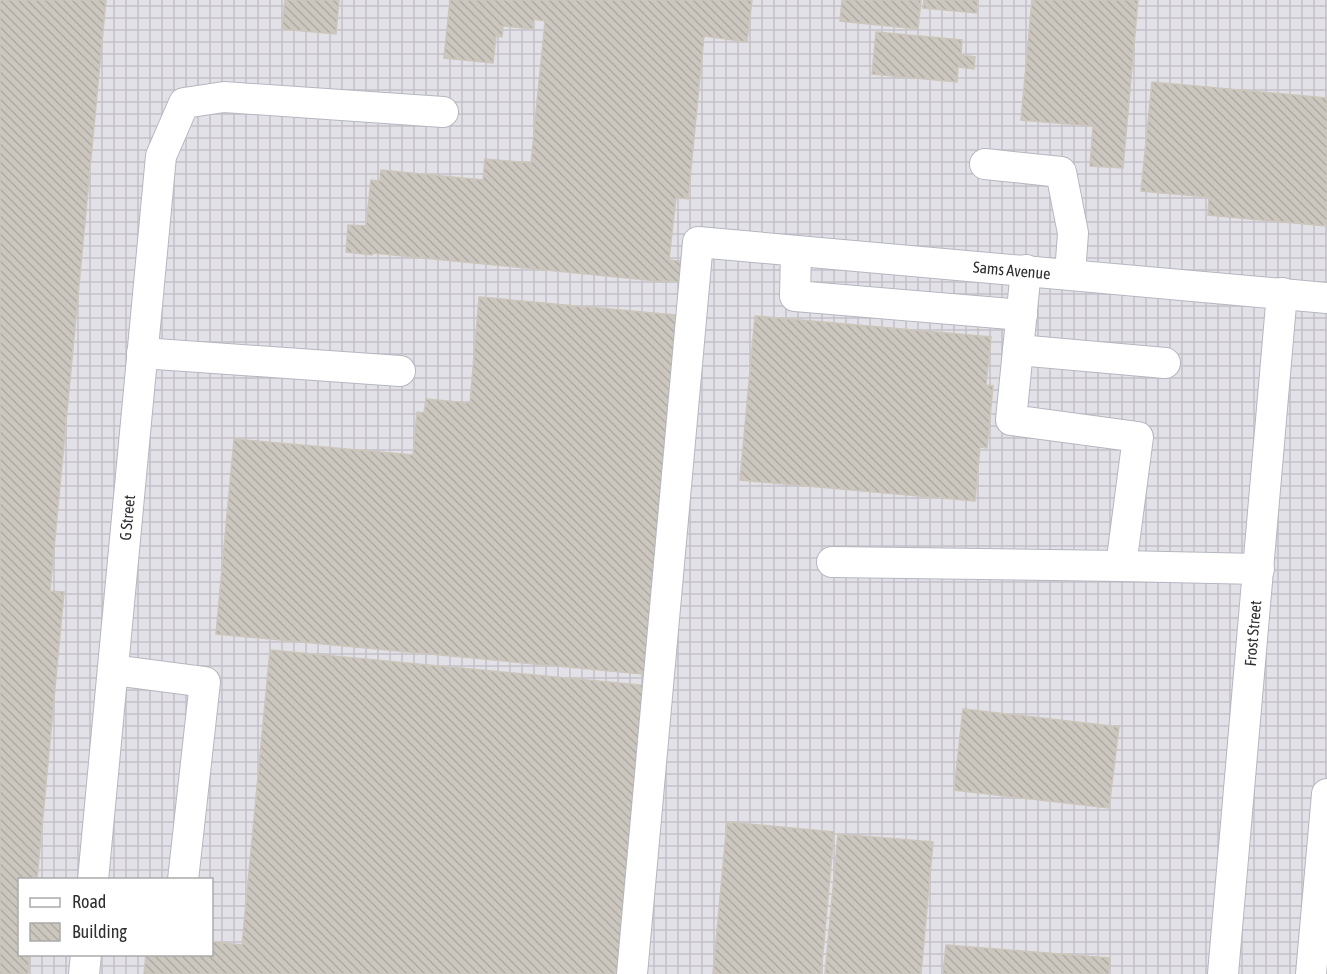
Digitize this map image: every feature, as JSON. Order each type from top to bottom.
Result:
[{"type":"street","name":"G Street","points":[[93,878],[161,156],[184,103],[224,97],[443,112]]},
{"type":"street","points":[[985,164],[1061,172],[1073,233],[1070,274]]},
{"type":"street","name":"Sams Avenue","points":[[632,974],[698,242],[1327,298]]},
{"type":"street","points":[[796,251],[795,296],[1022,315]]},
{"type":"street","points":[[1026,270],[1011,420],[1138,437],[1120,566]]},
{"type":"street","name":"Frost Street","points":[[1223,974],[1282,293]]},
{"type":"street","points":[[1018,351],[1166,363]]},
{"type":"street","points":[[142,353],[400,371]]},
{"type":"street","points":[[832,562],[1259,569]]},
{"type":"street","points":[[113,670],[205,682],[183,878]]},
{"type":"street","points":[[1311,974],[1327,794]]},
{"type":"street","points":[[84,974],[86,956]]},
{"type":"shaded area","points":[[0,0],[1327,0],[1327,974],[0,974]]},
{"type":"building","points":[[0,0],[106,0],[50,591],[64,592],[37,878],[18,878],[18,956],[30,956],[28,974],[0,974]]},
{"type":"building","points":[[285,0],[339,0],[336,34],[282,29]]},
{"type":"building","points":[[450,0],[752,0],[747,42],[704,36],[688,199],[676,197],[669,260],[696,263],[694,283],[346,252],[348,225],[366,226],[371,180],[380,181],[381,170],[483,180],[485,159],[531,163],[545,21],[534,19],[533,29],[503,26],[502,37],[496,36],[493,63],[444,58]]},
{"type":"building","points":[[842,0],[921,0],[918,29],[840,21]]},
{"type":"building","points":[[924,0],[978,0],[977,13],[923,8]]},
{"type":"building","points":[[1032,0],[1138,0],[1123,168],[1090,166],[1093,126],[1021,120]]},
{"type":"building","points":[[876,32],[962,40],[961,55],[975,57],[974,69],[958,67],[957,82],[872,74]]},
{"type":"building","points":[[1152,82],[1327,98],[1327,226],[1208,215],[1209,197],[1141,191]]},
{"type":"building","points":[[479,297],[686,316],[653,675],[216,634],[234,439],[413,455],[417,412],[424,413],[426,399],[470,403]]},
{"type":"building","points":[[755,316],[991,337],[986,385],[993,386],[987,448],[980,447],[975,501],[740,480]]},
{"type":"building","points":[[270,650],[650,686],[622,974],[144,974],[146,956],[213,956],[213,942],[242,945]]},
{"type":"building","points":[[963,709],[1119,727],[1109,808],[954,790]]},
{"type":"building","points":[[727,822],[834,832],[821,974],[713,974]]},
{"type":"building","points":[[838,834],[933,842],[921,974],[825,974]]},
{"type":"building","points":[[946,945],[1110,958],[1109,974],[943,974]]}]
